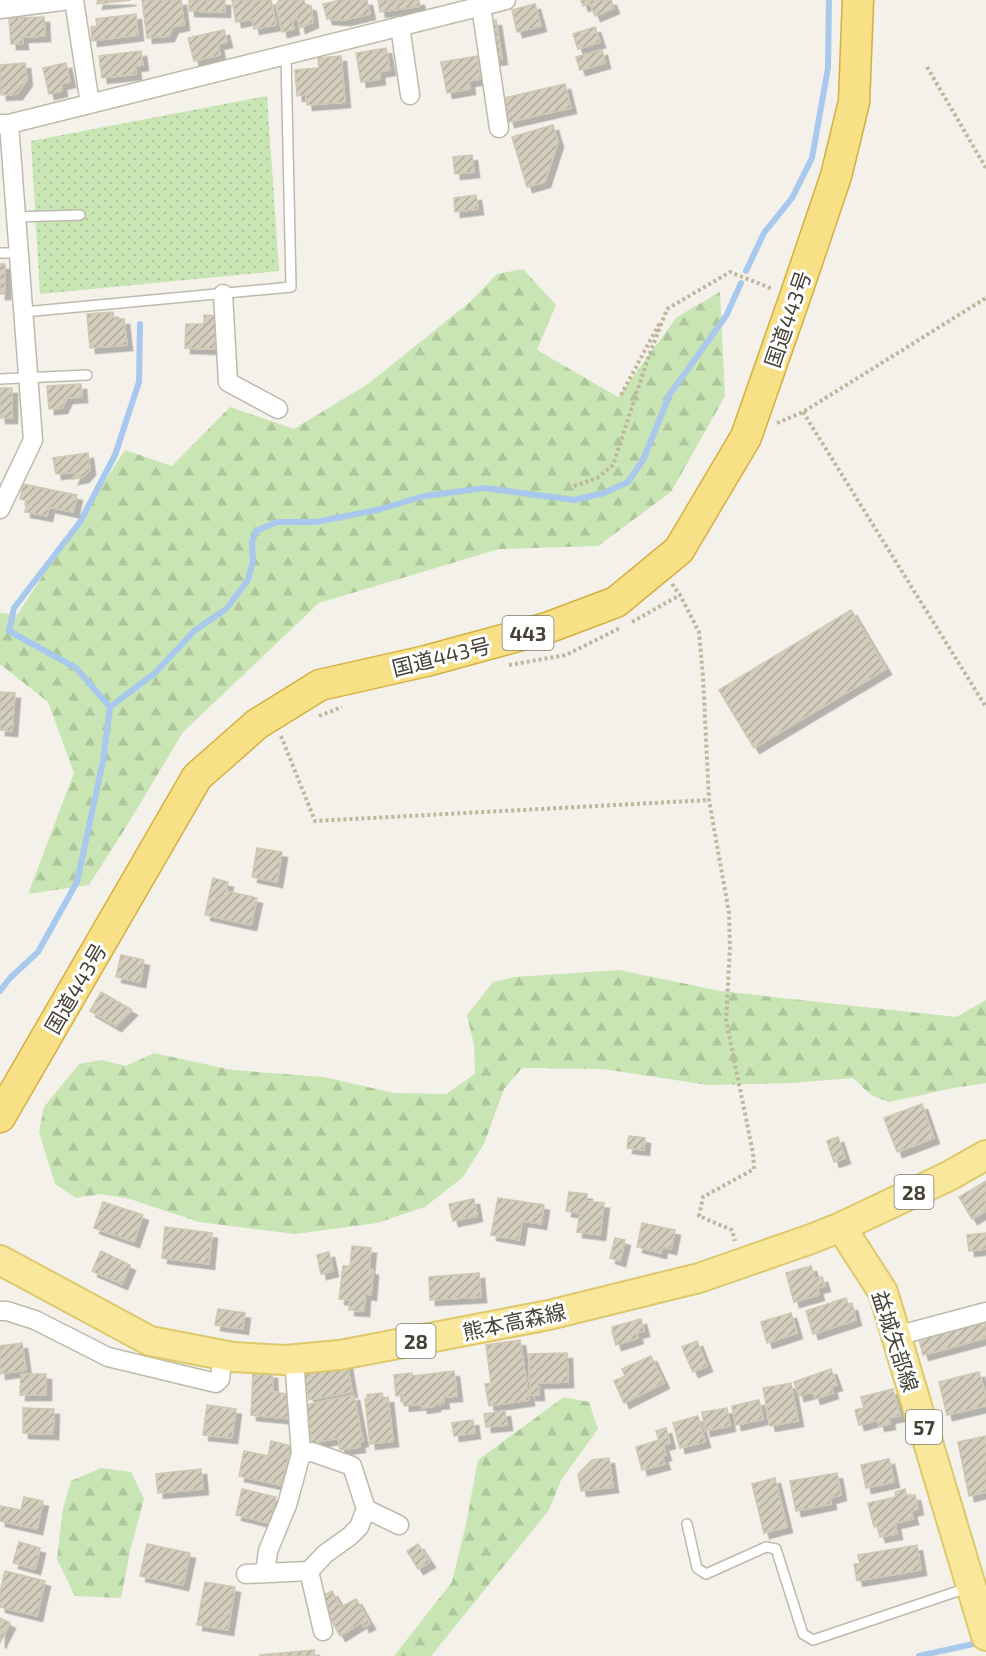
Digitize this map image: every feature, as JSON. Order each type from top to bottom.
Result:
[{"type":"highway","name":"国道443号","points":[[0,1117],[197,777],[257,724],[320,685],[426,661],[547,628],[616,602],[679,550],[746,437],[836,176],[854,102],[858,0]]},
{"type":"main road","name":"熊本高森線","points":[[0,1260],[150,1341],[243,1358],[294,1359],[350,1353],[549,1315],[699,1278],[841,1227],[949,1176],[986,1155]]},
{"type":"main road","name":"益城矢部線","points":[[841,1227],[883,1292],[986,1636]]},
{"type":"street","points":[[0,9],[69,0]]},
{"type":"street","points":[[74,0],[90,104]]},
{"type":"street","points":[[450,0],[475,8]]},
{"type":"street","points":[[0,509],[33,440],[16,218],[5,124],[506,0]]},
{"type":"street","points":[[475,8],[499,128]]},
{"type":"street","points":[[400,26],[410,94]]},
{"type":"street","points":[[223,294],[228,382],[278,409]]},
{"type":"street","points":[[0,1311],[34,1320],[108,1357],[216,1383],[220,1379],[224,1355]]},
{"type":"street","points":[[896,1336],[986,1312]]},
{"type":"street","points":[[265,1573],[268,1551],[287,1505],[302,1454],[294,1359]]},
{"type":"street","points":[[246,1574],[309,1571],[325,1554],[359,1527],[366,1509],[352,1466],[312,1452],[302,1454]]},
{"type":"street","points":[[366,1509],[399,1525]]},
{"type":"street","points":[[309,1571],[323,1631]]},
{"type":"lane","points":[[24,312],[291,287],[286,55]]},
{"type":"lane","points":[[16,218],[80,214]]},
{"type":"lane","points":[[0,253],[19,253]]},
{"type":"lane","points":[[0,380],[87,375]]},
{"type":"lane","points":[[687,1524],[697,1568],[706,1574],[765,1547],[776,1549],[803,1634],[813,1640],[972,1586]]},
{"type":"path","points":[[927,67],[986,168]]},
{"type":"path","points":[[621,395],[667,309],[729,272],[795,297]]},
{"type":"path","points":[[746,437],[803,412],[986,298]]},
{"type":"path","points":[[574,486],[597,478],[613,465],[646,361],[667,309]]},
{"type":"path","points":[[803,412],[986,707]]},
{"type":"path","points":[[659,566],[680,595],[699,632],[709,800],[729,913],[730,948],[726,1020],[753,1153],[754,1169],[703,1197],[699,1216],[732,1230],[737,1248]]},
{"type":"path","points":[[500,667],[566,656],[680,595]]},
{"type":"path","points":[[312,719],[345,706]]},
{"type":"path","points":[[280,732],[315,821],[709,800]]},
{"type":"green space","points":[[267,96],[279,271],[40,294],[31,141]]},
{"type":"green space","points":[[523,269],[556,305],[537,350],[618,397],[677,317],[720,292],[725,396],[671,492],[598,546],[499,549],[319,603],[183,732],[89,885],[28,894],[74,773],[48,702],[0,664],[0,613],[17,615],[125,450],[172,466],[230,407],[294,429],[368,384],[470,302],[497,274]]},
{"type":"green space","points":[[619,970],[720,991],[956,1017],[986,1000],[986,1083],[889,1102],[871,1095],[853,1078],[792,1083],[708,1085],[603,1069],[522,1068],[504,1089],[484,1144],[463,1177],[425,1207],[377,1223],[295,1234],[199,1222],[130,1199],[101,1194],[76,1198],[55,1184],[39,1132],[44,1107],[79,1064],[101,1060],[126,1066],[154,1053],[232,1070],[324,1077],[394,1093],[446,1094],[475,1074],[474,1045],[467,1015],[493,982],[515,977]]},
{"type":"green space","points":[[564,1397],[589,1402],[598,1429],[561,1480],[549,1510],[431,1656],[394,1656],[452,1582],[478,1460]]},
{"type":"green space","points":[[101,1468],[131,1472],[144,1499],[130,1551],[121,1598],[75,1596],[57,1559],[63,1508],[71,1481]]},
{"type":"building","points":[[98,0],[131,0],[97,4]]},
{"type":"building","points":[[142,0],[181,0],[184,25],[173,27],[169,36],[147,38]]},
{"type":"building","points":[[189,0],[225,0],[225,12],[189,11]]},
{"type":"building","points":[[232,0],[271,0],[276,25],[254,29],[252,19],[236,22]]},
{"type":"building","points":[[279,0],[304,0],[305,4],[311,6],[313,22],[300,28],[298,18],[292,20],[294,29],[282,32],[276,5]]},
{"type":"building","points":[[341,0],[367,0],[370,14],[345,20],[327,19],[323,4]]},
{"type":"building","points":[[378,0],[419,0],[420,6],[380,12]]},
{"type":"building","points":[[581,0],[611,0],[614,8],[595,16],[590,3],[583,6]]},
{"type":"building","points":[[535,4],[541,26],[517,32],[512,10]]},
{"type":"building","points":[[136,14],[138,35],[92,41],[91,27],[97,26],[96,19]]},
{"type":"building","points":[[44,17],[45,36],[22,37],[23,44],[11,44],[9,18]]},
{"type":"building","points":[[496,20],[502,59],[494,60],[488,21]]},
{"type":"building","points":[[595,27],[600,42],[578,49],[573,34]]},
{"type":"building","points":[[224,30],[227,42],[218,44],[220,55],[194,61],[188,38]]},
{"type":"building","points":[[386,48],[390,70],[379,72],[380,79],[361,82],[356,53]]},
{"type":"building","points":[[602,50],[605,63],[580,70],[576,57]]},
{"type":"building","points":[[141,51],[143,65],[135,66],[136,74],[102,78],[99,56]]},
{"type":"building","points":[[341,56],[345,102],[307,105],[306,95],[297,96],[295,70],[319,68],[318,58]]},
{"type":"building","points":[[477,56],[481,79],[469,81],[470,89],[447,93],[441,62]]},
{"type":"building","points":[[25,63],[27,80],[17,94],[1,95],[0,65]]},
{"type":"building","points":[[66,63],[70,82],[61,84],[62,91],[49,94],[43,68]]},
{"type":"building","points":[[565,84],[571,108],[509,122],[504,98]]},
{"type":"building","points":[[553,125],[558,142],[545,182],[527,187],[512,137]]},
{"type":"building","points":[[472,155],[474,172],[455,174],[453,157]]},
{"type":"building","points":[[476,195],[478,209],[455,212],[454,198]]},
{"type":"building","points":[[0,264],[5,264],[5,294],[0,294]]},
{"type":"building","points":[[113,312],[114,319],[124,319],[127,345],[90,348],[87,314]]},
{"type":"building","points":[[204,315],[216,316],[215,349],[185,348],[186,324],[204,324]]},
{"type":"building","points":[[81,384],[82,397],[67,398],[62,408],[49,409],[47,386]]},
{"type":"building","points":[[0,388],[12,388],[12,418],[0,418]]},
{"type":"building","points":[[88,453],[90,470],[83,477],[73,479],[76,472],[56,474],[53,458]]},
{"type":"building","points":[[23,484],[77,495],[73,512],[49,507],[47,516],[25,512],[27,501],[20,499]]},
{"type":"building","points":[[851,610],[886,669],[754,748],[719,690]]},
{"type":"building","points":[[0,692],[15,693],[12,731],[0,730]]},
{"type":"building","points":[[257,848],[282,852],[277,882],[252,877]]},
{"type":"building","points":[[213,878],[228,882],[226,891],[257,898],[251,925],[205,915]]},
{"type":"building","points":[[121,955],[144,960],[140,982],[116,977]]},
{"type":"building","points":[[101,992],[132,1010],[116,1026],[90,1011]]},
{"type":"building","points":[[922,1104],[934,1138],[897,1152],[884,1118]]},
{"type":"building","points":[[629,1136],[645,1138],[644,1150],[627,1148]]},
{"type":"building","points":[[838,1137],[845,1158],[834,1162],[827,1141]]},
{"type":"building","points":[[986,1181],[986,1211],[972,1219],[959,1197]]},
{"type":"building","points":[[569,1192],[587,1194],[586,1201],[604,1203],[600,1235],[577,1232],[580,1213],[566,1211]]},
{"type":"building","points":[[498,1198],[544,1205],[541,1224],[522,1221],[519,1240],[491,1235]]},
{"type":"building","points":[[474,1199],[477,1216],[453,1221],[449,1204]]},
{"type":"building","points":[[103,1202],[143,1215],[134,1242],[94,1228]]},
{"type":"building","points":[[642,1223],[675,1230],[671,1249],[662,1247],[661,1253],[637,1247]]},
{"type":"building","points":[[165,1227],[212,1233],[209,1264],[162,1258]]},
{"type":"building","points":[[986,1233],[986,1249],[969,1251],[967,1235]]},
{"type":"building","points":[[615,1238],[625,1240],[620,1261],[610,1258]]},
{"type":"building","points":[[352,1246],[371,1248],[369,1269],[373,1270],[371,1295],[365,1294],[364,1311],[349,1310],[350,1300],[339,1299],[343,1266],[350,1266]]},
{"type":"building","points":[[101,1251],[130,1265],[122,1284],[92,1271]]},
{"type":"building","points":[[329,1252],[333,1271],[321,1274],[317,1255]]},
{"type":"building","points":[[811,1266],[815,1279],[822,1277],[825,1286],[817,1288],[819,1295],[794,1302],[786,1273]]},
{"type":"building","points":[[479,1273],[481,1297],[430,1300],[429,1277]]},
{"type":"building","points":[[846,1298],[849,1306],[852,1305],[856,1320],[813,1334],[806,1311]]},
{"type":"building","points":[[218,1309],[245,1313],[243,1329],[215,1325]]},
{"type":"building","points":[[791,1313],[797,1333],[767,1343],[761,1322]]},
{"type":"building","points":[[641,1319],[644,1331],[636,1333],[638,1338],[616,1345],[612,1327]]},
{"type":"building","points":[[986,1322],[986,1338],[923,1355],[919,1339]]},
{"type":"building","points":[[520,1340],[529,1400],[489,1406],[485,1384],[491,1383],[486,1345]]},
{"type":"building","points":[[697,1341],[707,1366],[693,1372],[682,1347]]},
{"type":"building","points":[[22,1343],[26,1370],[0,1374],[0,1346]]},
{"type":"building","points":[[567,1353],[568,1382],[538,1383],[539,1395],[530,1395],[529,1354]]},
{"type":"building","points":[[651,1356],[664,1383],[624,1403],[614,1381],[625,1376],[622,1369]]},
{"type":"building","points":[[347,1363],[352,1392],[309,1400],[303,1368]]},
{"type":"building","points":[[831,1369],[837,1385],[831,1387],[833,1393],[815,1399],[813,1392],[799,1396],[794,1382]]},
{"type":"building","points":[[454,1371],[457,1396],[443,1397],[444,1403],[422,1408],[421,1404],[404,1406],[403,1395],[396,1396],[394,1375],[412,1373],[412,1376]]},
{"type":"building","points":[[253,1372],[272,1373],[273,1392],[293,1395],[291,1419],[251,1415]]},
{"type":"building","points":[[979,1372],[986,1396],[986,1406],[947,1415],[939,1382]]},
{"type":"building","points":[[21,1374],[46,1374],[46,1395],[20,1395]]},
{"type":"building","points":[[791,1383],[798,1421],[770,1426],[763,1388]]},
{"type":"building","points":[[893,1389],[900,1416],[889,1418],[890,1424],[879,1426],[878,1420],[859,1425],[855,1410],[864,1408],[861,1397]]},
{"type":"building","points":[[382,1393],[383,1398],[388,1397],[393,1441],[370,1444],[365,1399],[368,1399],[367,1395]]},
{"type":"building","points":[[354,1395],[363,1441],[359,1442],[360,1447],[340,1450],[338,1438],[312,1443],[305,1405]]},
{"type":"building","points":[[759,1400],[763,1419],[736,1425],[732,1406]]},
{"type":"building","points":[[207,1405],[236,1409],[232,1438],[203,1435]]},
{"type":"building","points":[[23,1408],[54,1409],[53,1434],[23,1433]]},
{"type":"building","points":[[727,1408],[730,1426],[705,1431],[702,1412]]},
{"type":"building","points":[[505,1411],[507,1425],[486,1427],[484,1414]]},
{"type":"building","points":[[698,1416],[705,1442],[680,1448],[673,1423]]},
{"type":"building","points":[[473,1420],[475,1433],[454,1436],[452,1423]]},
{"type":"building","points":[[666,1428],[670,1443],[663,1445],[666,1455],[662,1456],[665,1464],[642,1470],[636,1447],[659,1440],[656,1431]]},
{"type":"building","points":[[986,1436],[986,1492],[969,1496],[958,1442]]},
{"type":"building","points":[[271,1441],[291,1446],[281,1485],[239,1476],[244,1451],[268,1456]]},
{"type":"building","points":[[609,1458],[613,1487],[581,1491],[578,1474],[592,1460]]},
{"type":"building","points":[[889,1459],[894,1482],[866,1488],[861,1465]]},
{"type":"building","points":[[201,1469],[203,1489],[158,1493],[156,1474]]},
{"type":"building","points":[[837,1473],[841,1495],[830,1498],[831,1504],[796,1511],[790,1481]]},
{"type":"building","points":[[775,1478],[787,1527],[764,1533],[752,1484]]},
{"type":"building","points":[[242,1489],[276,1497],[269,1523],[236,1515]]},
{"type":"building","points":[[905,1489],[907,1496],[915,1495],[918,1509],[911,1511],[913,1519],[895,1523],[897,1534],[880,1537],[877,1526],[874,1527],[868,1503],[896,1497],[895,1492]]},
{"type":"building","points":[[24,1497],[43,1501],[37,1529],[0,1521],[0,1506],[21,1510]]},
{"type":"building","points":[[19,1542],[40,1548],[35,1569],[13,1563]]},
{"type":"building","points":[[147,1544],[190,1553],[183,1585],[140,1576]]},
{"type":"building","points":[[418,1544],[430,1562],[418,1569],[407,1551]]},
{"type":"building","points":[[917,1545],[921,1570],[857,1581],[854,1564],[860,1564],[858,1555]]},
{"type":"building","points":[[5,1571],[45,1581],[37,1616],[0,1607],[0,1593]]},
{"type":"building","points":[[205,1582],[235,1587],[228,1630],[197,1625]]},
{"type":"building","points":[[332,1591],[341,1607],[356,1599],[370,1624],[364,1627],[362,1622],[340,1636],[326,1610],[324,1595]]},
{"type":"building","points":[[0,1618],[10,1623],[0,1643]]},
{"type":"building","points":[[314,1650],[315,1656],[260,1656],[260,1655]]},
{"type":"waterway","points":[[746,271],[764,233],[792,198],[812,158],[828,68],[829,0]]},
{"type":"waterway","points":[[0,991],[10,978],[38,952],[77,882],[103,761],[110,707],[155,673],[194,631],[226,609],[248,580],[253,561],[252,542],[256,531],[277,522],[316,522],[381,509],[424,496],[485,488],[574,500],[604,493],[628,482],[643,460],[670,394],[726,316],[741,283]]},
{"type":"waterway","points":[[110,707],[76,668],[9,631],[14,608],[80,522],[115,455],[139,382],[140,324]]},
{"type":"waterway","points":[[919,1656],[982,1642]]}]
